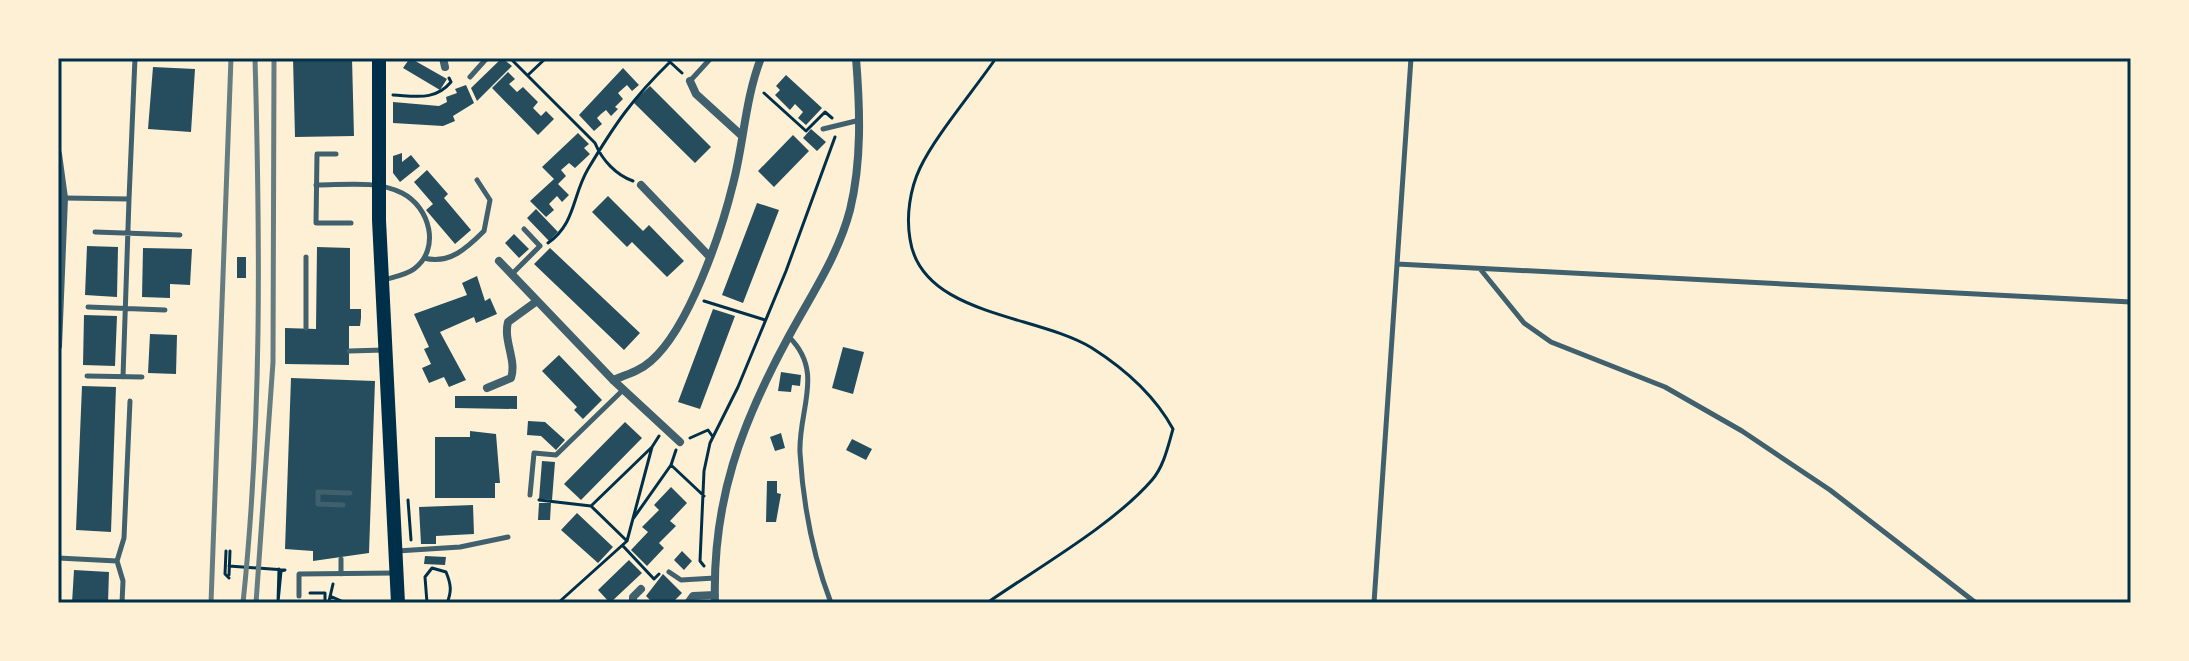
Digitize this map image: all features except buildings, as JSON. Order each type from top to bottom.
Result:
[{"type":"main road","points":[[379,58],[384,402],[396,551],[396,602]]},
{"type":"street","points":[[613,380],[651,361],[675,332],[693,298],[733,184],[741,135],[761,58]]},
{"type":"street","points":[[688,603],[693,596],[715,599],[726,483],[746,419],[834,254],[850,209],[861,120],[856,58]]},
{"type":"street","points":[[690,81],[696,94],[741,135]]},
{"type":"street","points":[[58,154],[64,198],[58,346]]},
{"type":"street","points":[[641,185],[709,256]]},
{"type":"street","points":[[499,261],[613,380],[680,442]]},
{"type":"street","points":[[487,388],[511,378],[514,370],[505,332],[508,322],[537,301]]},
{"type":"street","points":[[633,603],[633,597],[641,589]]},
{"type":"lane","points":[[123,377],[135,58]]},
{"type":"lane","points":[[470,77],[487,58]]},
{"type":"lane","points":[[690,81],[711,58]]},
{"type":"lane","points":[[1374,603],[1411,58]]},
{"type":"lane","points":[[823,129],[861,120]]},
{"type":"lane","points":[[336,154],[317,154],[316,223],[351,223]]},
{"type":"lane","points":[[424,258],[434,261],[454,256],[484,231],[490,200],[477,180]]},
{"type":"lane","points":[[316,185],[379,184],[415,202],[427,222],[431,240],[424,258],[413,270],[382,280]]},
{"type":"lane","points":[[64,198],[129,199]]},
{"type":"lane","points":[[513,273],[540,246],[524,229]]},
{"type":"lane","points":[[95,232],[180,235]]},
{"type":"lane","points":[[306,257],[306,328]]},
{"type":"lane","points":[[1397,264],[2131,302]]},
{"type":"lane","points":[[1480,269],[1524,323],[1542,336],[1665,387],[1742,431],[1830,490],[1976,603]]},
{"type":"lane","points":[[88,307],[165,310]]},
{"type":"lane","points":[[789,336],[804,351],[806,360],[807,390],[800,449],[812,539],[831,603]]},
{"type":"lane","points":[[349,351],[385,350]]},
{"type":"lane","points":[[87,376],[142,377]]},
{"type":"lane","points":[[530,495],[534,453],[556,455],[623,390]]},
{"type":"lane","points":[[122,603],[123,581],[117,561],[124,538],[130,401]]},
{"type":"lane","points":[[343,505],[318,504],[318,492],[350,493]]},
{"type":"lane","points":[[396,551],[460,547],[508,537]]},
{"type":"lane","points":[[58,558],[117,561]]},
{"type":"lane","points":[[341,559],[341,574]]},
{"type":"lane","points":[[669,572],[681,580],[715,578]]},
{"type":"lane","points":[[299,594],[299,574],[396,573]]},
{"type":"path","points":[[510,58],[595,143],[599,153],[622,177],[641,185]]},
{"type":"path","points":[[528,75],[546,58]]},
{"type":"path","points":[[987,603],[1112,515],[1153,479],[1165,458],[1173,429],[1157,400],[1091,347],[943,292],[923,275],[911,249],[907,218],[920,168],[996,58]]},
{"type":"path","points":[[540,246],[551,242],[569,223],[581,182],[621,114],[668,60],[690,81]]},
{"type":"path","points":[[385,95],[428,96],[441,93],[451,82],[444,63]]},
{"type":"path","points":[[715,578],[700,561],[704,471],[713,437],[765,320],[840,125],[825,112],[806,131],[753,83]]},
{"type":"path","points":[[693,298],[765,320]]},
{"type":"path","points":[[680,442],[708,430],[713,437]]},
{"type":"path","points":[[558,603],[627,541],[652,447],[591,506]]},
{"type":"path","points":[[632,520],[671,465],[704,496]]},
{"type":"path","points":[[530,495],[537,500],[591,506],[627,541]]},
{"type":"path","points":[[623,546],[654,579],[663,570],[669,572]]},
{"type":"path","points":[[228,551],[229,566],[229,578],[225,574],[228,551]]},
{"type":"path","points":[[229,566],[285,570],[281,571],[278,602]]},
{"type":"path","points":[[427,603],[425,577],[428,571],[437,568],[446,572],[450,581],[452,590],[447,603]]},
{"type":"path","points":[[278,602],[279,569]]},
{"type":"path","points":[[333,586],[329,601],[336,603]]},
{"type":"path","points":[[299,594],[325,593],[325,603]]},
{"type":"path","points":[[330,596],[346,603]]},
{"type":"railway","points":[[211,603],[231,58]]},
{"type":"railway","points":[[243,603],[254,467],[258,331],[255,58]]},
{"type":"railway","points":[[256,603],[273,362],[274,58]]}]
